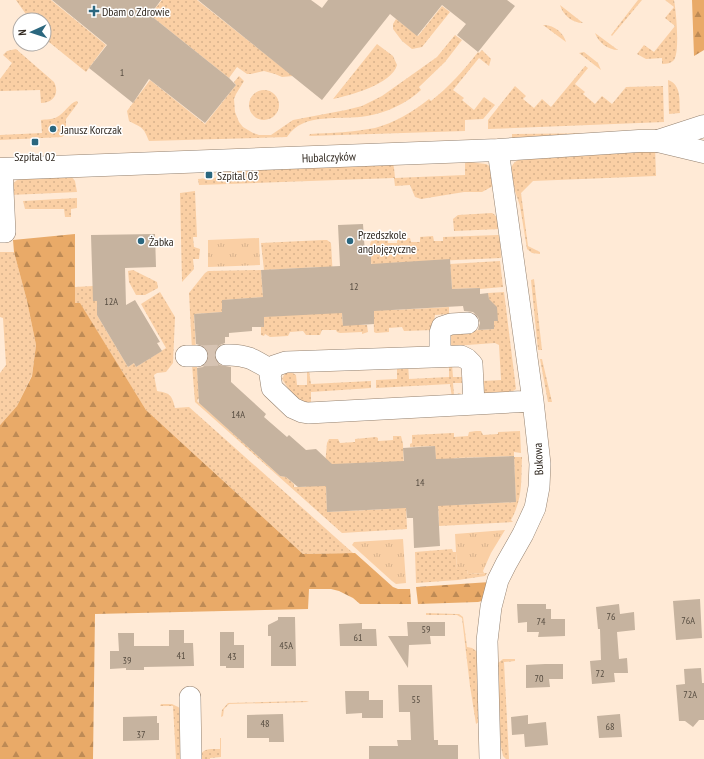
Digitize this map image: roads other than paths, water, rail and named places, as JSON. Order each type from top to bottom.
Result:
[{"type":"street","name":"Hubalczyków","points":[[658,141],[704,126]]},
{"type":"street","name":"Hubalczyków","points":[[1,169],[498,150],[639,141],[658,141],[704,152]]},
{"type":"street","name":"Bukowa","points":[[490,759],[487,641],[491,607],[498,580],[527,527],[535,508],[539,487],[540,464],[533,401],[498,150]]},
{"type":"street","points":[[0,232],[6,232],[1,169]]},
{"type":"street","points":[[440,356],[440,333],[442,327],[446,324],[468,323]]},
{"type":"street","points":[[226,355],[248,357],[257,360],[271,370]]},
{"type":"street","points":[[474,404],[472,364],[461,356],[286,362],[274,366],[271,370],[270,381],[272,388],[293,408],[308,413],[533,401]]},
{"type":"street","points":[[190,697],[191,759]]},
{"type":"tunnel","points":[[197,356],[226,355]]},
{"type":"place","name":"Dbam o Zdrowie","points":[[94,11]]},
{"type":"place","name":"Janusz Korczak","points":[[53,129]]},
{"type":"place","name":"Szpital 02","points":[[35,142]]},
{"type":"place","name":"Szpital 03","points":[[209,175]]},
{"type":"place","name":"Żabka","points":[[141,241]]},
{"type":"place","name":"Przedszkole anglojęzyczne","points":[[350,241]]}]
